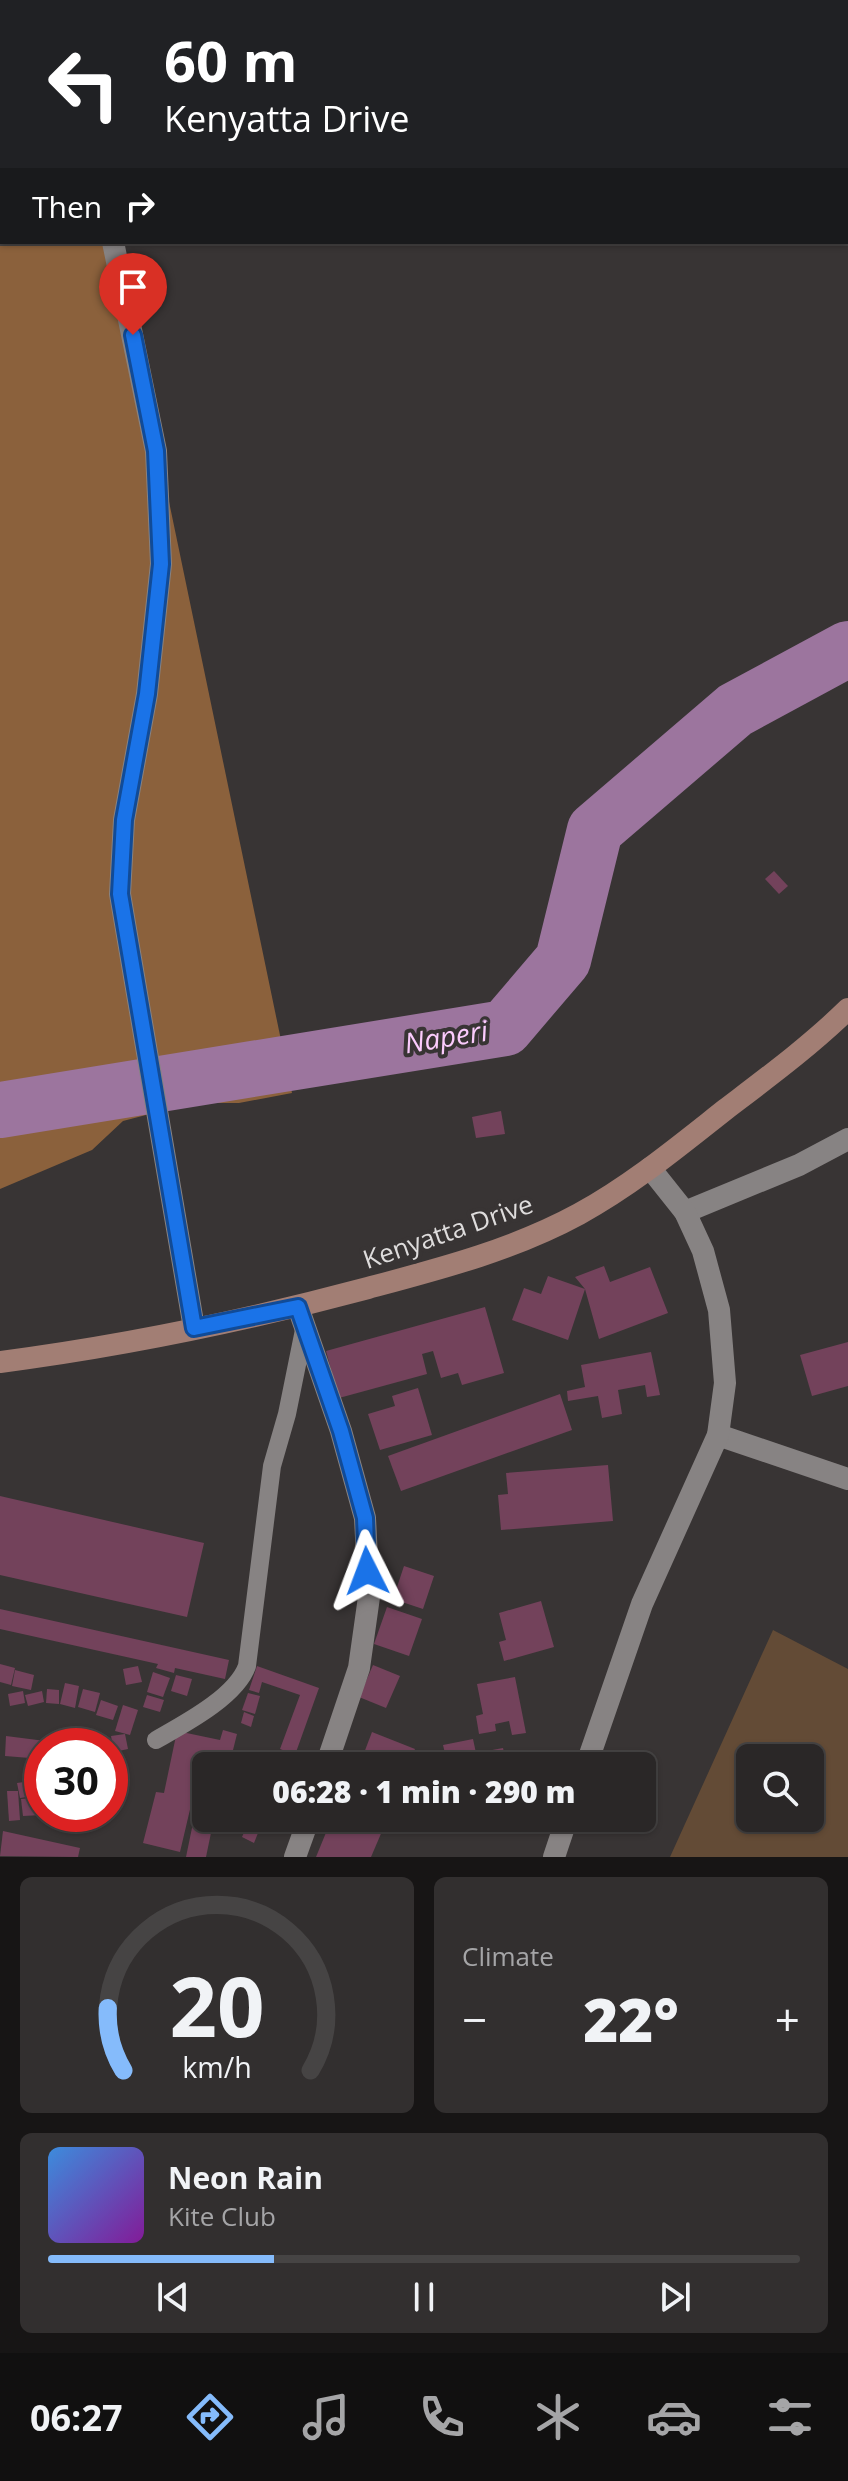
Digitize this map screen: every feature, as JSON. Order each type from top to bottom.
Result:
[{"type":"main road","name":"Kenyatta Drive","points":[[0,1362],[55,1355],[194,1328],[302,1316],[508,1246],[578,1215],[650,1168],[822,1035],[848,1009]]},
{"type":"street","points":[[113,244],[156,451],[161,564],[147,694],[124,820],[120,894],[194,1328]]},
{"type":"street","points":[[685,1212],[799,1165],[848,1139]]},
{"type":"street","points":[[591,1752],[642,1604],[718,1435],[725,1383],[719,1310],[703,1251],[685,1212],[650,1168]]},
{"type":"street","points":[[302,1316],[341,1431],[365,1518],[369,1597],[359,1668],[331,1752]]},
{"type":"street","points":[[718,1435],[848,1479]]},
{"type":"street","points":[[295,1857],[304,1832]]},
{"type":"street","points":[[554,1857],[562,1832]]},
{"type":"lane","points":[[156,1740],[238,1684],[247,1666],[272,1466],[287,1414],[302,1316]]},
{"type":"shaded area","points":[[0,244],[115,244],[292,1093],[239,1103],[192,1103],[123,1121],[92,1150],[0,1189]]},
{"type":"shaded area","points":[[773,1630],[848,1669],[848,1857],[670,1857]]},
{"type":"building","points":[[774,871],[788,886],[779,894],[765,879]]},
{"type":"building","points":[[501,1111],[505,1134],[476,1138],[472,1117]]},
{"type":"building","points":[[604,1266],[610,1282],[650,1267],[668,1313],[599,1339],[585,1289],[575,1277]]},
{"type":"building","points":[[548,1276],[585,1289],[568,1340],[512,1320],[524,1288],[541,1294]]},
{"type":"building","points":[[485,1307],[504,1373],[462,1385],[458,1373],[441,1378],[433,1351],[422,1354],[427,1374],[339,1398],[326,1351]]},
{"type":"building","points":[[848,1342],[848,1386],[812,1396],[800,1355]]},
{"type":"building","points":[[651,1352],[660,1395],[647,1397],[645,1385],[618,1390],[622,1414],[602,1418],[598,1396],[568,1401],[567,1391],[585,1387],[581,1365]]},
{"type":"building","points":[[418,1388],[432,1435],[380,1450],[368,1414],[395,1406],[392,1396]]},
{"type":"building","points":[[560,1394],[572,1430],[401,1491],[388,1456]]},
{"type":"building","points":[[608,1465],[613,1521],[501,1530],[498,1495],[508,1494],[506,1473]]},
{"type":"building","points":[[0,1496],[204,1543],[187,1617],[0,1575]]},
{"type":"building","points":[[404,1566],[434,1576],[423,1609],[393,1599]]},
{"type":"building","points":[[541,1601],[554,1647],[504,1661],[499,1642],[506,1640],[499,1613]]},
{"type":"building","points":[[387,1607],[422,1619],[409,1656],[374,1644]]},
{"type":"building","points":[[0,1609],[229,1660],[225,1679],[175,1668],[174,1673],[156,1668],[158,1664],[0,1629]]},
{"type":"building","points":[[0,1664],[15,1668],[11,1685],[0,1682]]},
{"type":"building","points":[[373,1665],[400,1676],[386,1708],[359,1697]]},
{"type":"building","points":[[138,1666],[142,1682],[126,1685],[123,1669]]},
{"type":"building","points":[[257,1666],[319,1688],[296,1752],[280,1749],[300,1695],[262,1682],[259,1693],[249,1690]]},
{"type":"building","points":[[15,1670],[34,1675],[31,1690],[12,1686]]},
{"type":"building","points":[[153,1672],[170,1678],[163,1697],[147,1692]]},
{"type":"building","points":[[176,1675],[192,1679],[187,1696],[171,1691]]},
{"type":"building","points":[[515,1677],[526,1733],[512,1735],[509,1721],[495,1724],[496,1731],[479,1734],[476,1716],[483,1714],[477,1684]]},
{"type":"building","points":[[65,1683],[79,1686],[75,1708],[60,1704]]},
{"type":"building","points":[[47,1689],[59,1690],[59,1704],[46,1703]]},
{"type":"building","points":[[83,1689],[100,1693],[95,1712],[78,1707]]},
{"type":"building","points":[[23,1691],[25,1703],[10,1706],[8,1694]]},
{"type":"building","points":[[42,1691],[44,1702],[28,1706],[25,1695]]},
{"type":"building","points":[[248,1693],[260,1696],[255,1714],[242,1710]]},
{"type":"building","points":[[147,1695],[164,1700],[160,1712],[143,1707]]},
{"type":"building","points":[[101,1700],[118,1706],[113,1720],[96,1715]]},
{"type":"building","points":[[123,1705],[138,1710],[130,1735],[128,1728],[116,1728]]},
{"type":"building","points":[[244,1712],[254,1716],[251,1727],[241,1723]]},
{"type":"building","points":[[223,1730],[237,1734],[232,1752],[192,1752],[192,1801],[180,1852],[143,1843],[156,1792],[164,1793],[177,1731],[220,1740]]},
{"type":"building","points":[[372,1732],[415,1749],[414,1752],[364,1752]]},
{"type":"building","points":[[6,1736],[24,1738],[24,1758],[5,1756]]},
{"type":"building","points":[[473,1739],[476,1752],[445,1752],[443,1745]]},
{"type":"building","points":[[503,1748],[504,1752],[481,1752]]},
{"type":"building","points":[[24,1782],[24,1797],[20,1798],[17,1783]]},
{"type":"building","points":[[7,1791],[18,1791],[20,1820],[9,1821]]},
{"type":"building","points":[[192,1828],[192,1832],[211,1832],[206,1857],[186,1857]]},
{"type":"building","points":[[3,1831],[80,1848],[78,1857],[0,1856]]},
{"type":"building","points":[[244,1832],[258,1832],[254,1843],[242,1837]]},
{"type":"building","points":[[326,1832],[382,1832],[371,1857],[316,1857]]},
{"type":"waterway","name":"Naperi","points":[[0,1110],[505,1028],[563,960],[595,830],[735,710],[848,649]]},
{"type":"route","points":[[133,335],[156,451],[161,564],[147,694],[124,820],[120,894],[194,1328],[298,1307],[341,1431],[365,1518],[367,1571]]}]
